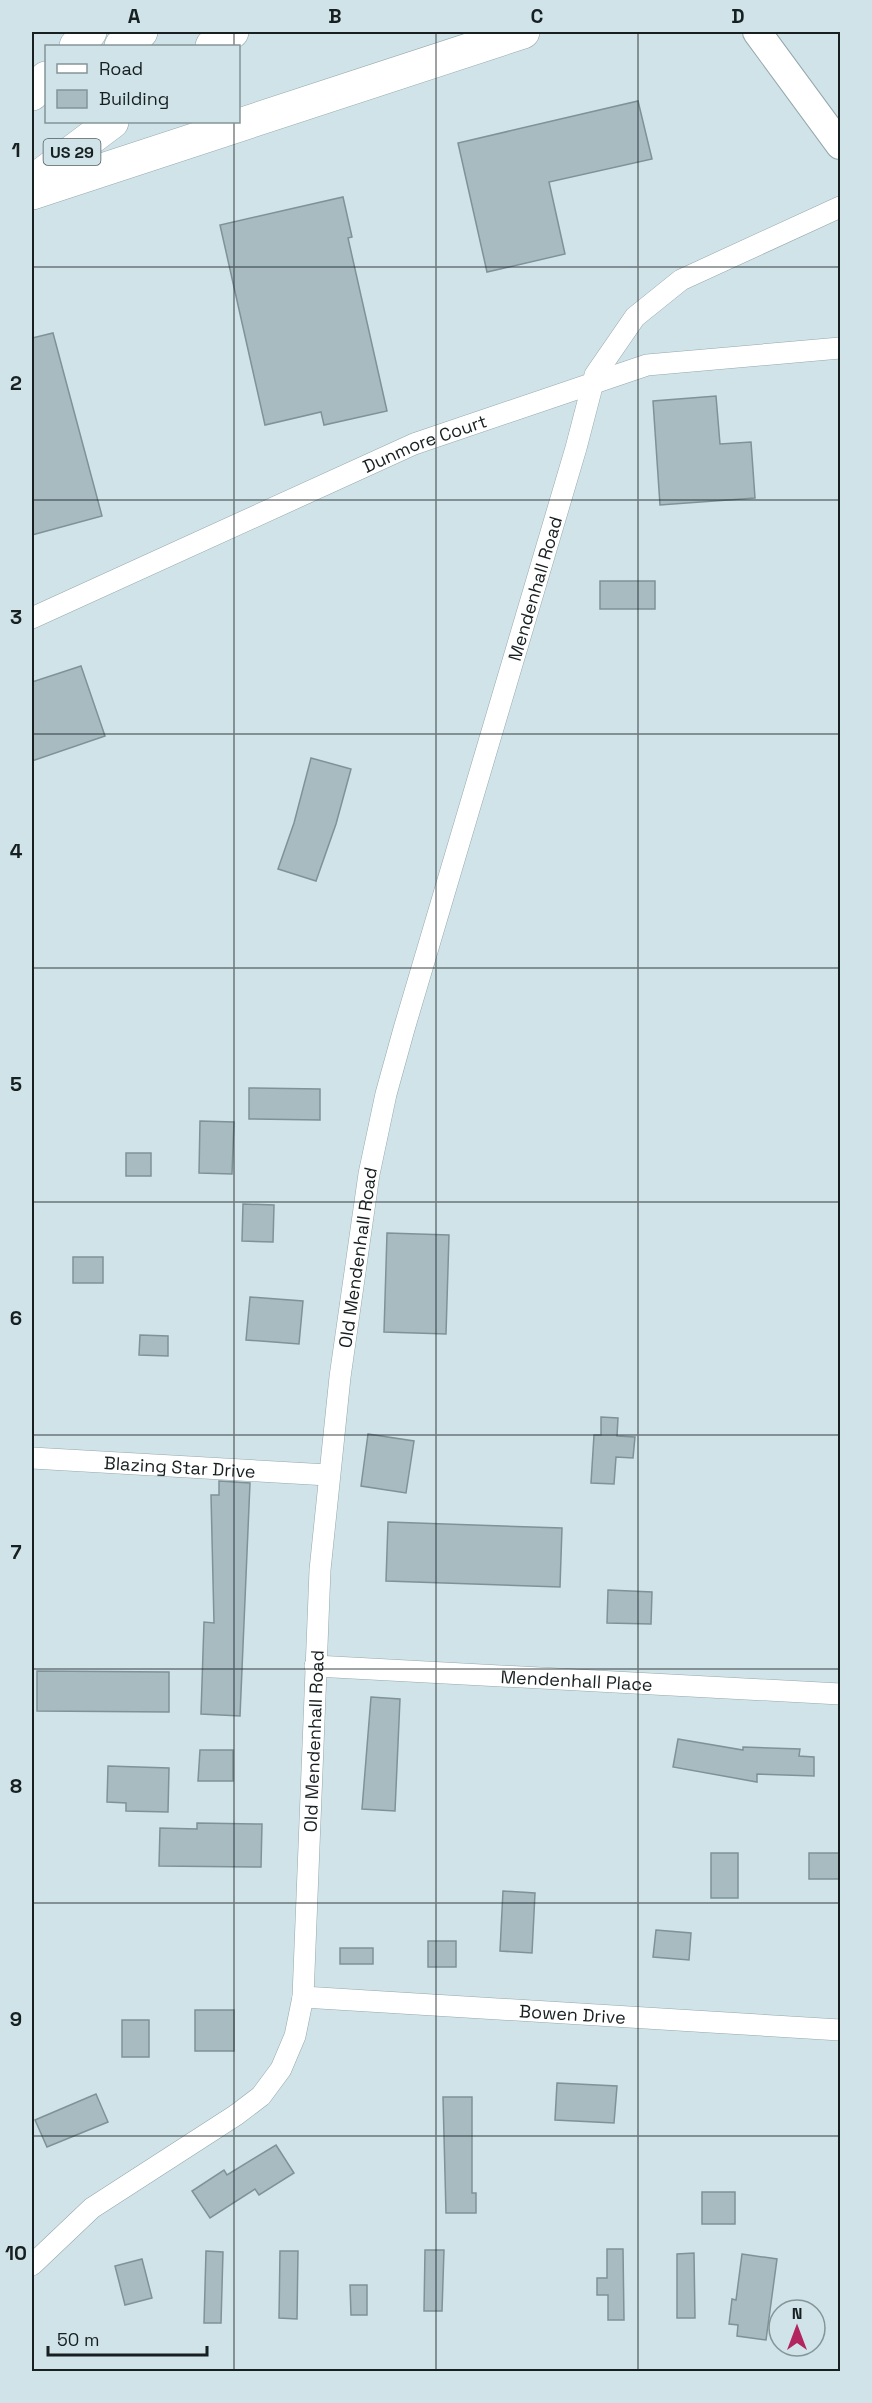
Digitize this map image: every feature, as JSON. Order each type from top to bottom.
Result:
[{"type":"highway","points":[[77,45],[90,32]]},
{"type":"highway","points":[[122,45],[141,32]]},
{"type":"highway","points":[[213,45],[232,32]]},
{"type":"highway","points":[[32,193],[523,32]]},
{"type":"highway","points":[[32,94],[45,79]]},
{"type":"highway","points":[[32,114],[45,104]]},
{"type":"highway","name":"US 29","points":[[32,182],[111,123]]},
{"type":"main road","points":[[757,32],[840,145]]},
{"type":"street","name":"Mendenhall Road","points":[[386,1094],[595,375],[635,317],[681,280],[840,207]]},
{"type":"street","name":"Dunmore Court","points":[[32,618],[414,444],[592,383],[647,365],[840,348]]},
{"type":"street","name":"Old Mendenhall Road","points":[[32,2265],[92,2208],[236,2115],[261,2096],[281,2069],[295,2036],[303,1997],[315,1666],[328,1475],[369,1174],[386,1094]]},
{"type":"street","name":"Blazing Star Drive","points":[[32,1458],[328,1475]]},
{"type":"street","name":"Mendenhall Place","points":[[315,1666],[840,1694]]},
{"type":"street","name":"Bowen Drive","points":[[303,1997],[840,2030]]},
{"type":"building","points":[[638,101],[652,159],[549,182],[565,254],[487,272],[458,143]]},
{"type":"building","points":[[343,197],[352,237],[348,238],[387,411],[324,425],[321,412],[265,425],[220,225]]},
{"type":"building","points":[[53,333],[102,516],[32,535],[32,338]]},
{"type":"building","points":[[716,396],[720,444],[751,442],[755,498],[660,505],[653,401]]},
{"type":"building","points":[[600,581],[655,581],[655,609],[600,609]]},
{"type":"building","points":[[81,666],[105,736],[32,761],[32,682]]},
{"type":"building","points":[[311,758],[351,769],[336,824],[316,881],[278,869],[294,823]]},
{"type":"building","points":[[249,1088],[320,1089],[320,1120],[249,1119]]},
{"type":"building","points":[[200,1121],[234,1122],[232,1174],[199,1173]]},
{"type":"building","points":[[126,1153],[151,1153],[151,1176],[126,1176]]},
{"type":"building","points":[[243,1204],[274,1205],[273,1242],[242,1241]]},
{"type":"building","points":[[387,1233],[449,1235],[446,1334],[384,1332]]},
{"type":"building","points":[[73,1257],[103,1257],[103,1283],[73,1283]]},
{"type":"building","points":[[250,1297],[303,1301],[299,1344],[246,1340]]},
{"type":"building","points":[[140,1335],[168,1336],[168,1356],[139,1355]]},
{"type":"building","points":[[601,1417],[618,1418],[617,1436],[635,1437],[633,1458],[616,1457],[614,1484],[591,1483],[594,1435],[601,1435]]},
{"type":"building","points":[[368,1434],[414,1441],[406,1493],[361,1486]]},
{"type":"building","points":[[219,1481],[250,1483],[240,1716],[201,1714],[204,1622],[214,1623],[211,1495],[219,1495]]},
{"type":"building","points":[[388,1522],[562,1528],[560,1587],[386,1581]]},
{"type":"building","points":[[608,1590],[652,1592],[651,1624],[607,1623]]},
{"type":"building","points":[[37,1671],[169,1672],[169,1712],[37,1711]]},
{"type":"building","points":[[371,1697],[400,1699],[395,1811],[362,1809]]},
{"type":"building","points":[[678,1739],[743,1750],[743,1747],[800,1749],[799,1756],[814,1757],[814,1776],[757,1774],[757,1782],[673,1767]]},
{"type":"building","points":[[200,1750],[233,1750],[233,1781],[198,1781]]},
{"type":"building","points":[[108,1766],[169,1768],[168,1812],[126,1811],[126,1803],[107,1802]]},
{"type":"building","points":[[197,1823],[262,1824],[261,1867],[159,1866],[160,1828],[197,1829]]},
{"type":"building","points":[[711,1853],[738,1853],[738,1898],[711,1898]]},
{"type":"building","points":[[809,1853],[840,1853],[840,1879],[809,1879]]},
{"type":"building","points":[[503,1891],[535,1893],[532,1953],[500,1951]]},
{"type":"building","points":[[656,1930],[691,1933],[689,1960],[653,1957]]},
{"type":"building","points":[[428,1941],[456,1941],[456,1967],[428,1967]]},
{"type":"building","points":[[340,1948],[373,1948],[373,1964],[340,1964]]},
{"type":"building","points":[[195,2010],[234,2010],[234,2051],[195,2051]]},
{"type":"building","points":[[122,2020],[149,2020],[149,2057],[122,2057]]},
{"type":"building","points":[[557,2083],[617,2086],[614,2123],[555,2120]]},
{"type":"building","points":[[96,2094],[108,2122],[47,2147],[35,2120]]},
{"type":"building","points":[[443,2097],[472,2097],[472,2193],[476,2193],[476,2213],[446,2213]]},
{"type":"building","points":[[276,2145],[294,2173],[259,2195],[255,2189],[210,2218],[192,2191],[224,2170],[227,2175]]},
{"type":"building","points":[[702,2192],[735,2192],[735,2224],[702,2224]]},
{"type":"building","points":[[607,2249],[623,2249],[624,2320],[608,2320],[608,2295],[597,2295],[597,2278],[607,2278]]},
{"type":"building","points":[[425,2250],[444,2250],[442,2311],[424,2311]]},
{"type":"building","points":[[206,2251],[223,2252],[221,2323],[204,2323]]},
{"type":"building","points":[[280,2251],[298,2251],[297,2319],[279,2318]]},
{"type":"building","points":[[694,2253],[695,2318],[677,2318],[677,2254]]},
{"type":"building","points":[[742,2254],[777,2259],[772,2298],[767,2298],[766,2340],[737,2336],[738,2325],[729,2324],[732,2299],[736,2300]]},
{"type":"building","points":[[142,2259],[152,2298],[125,2305],[115,2266]]},
{"type":"building","points":[[350,2285],[367,2285],[367,2315],[351,2315]]}]
